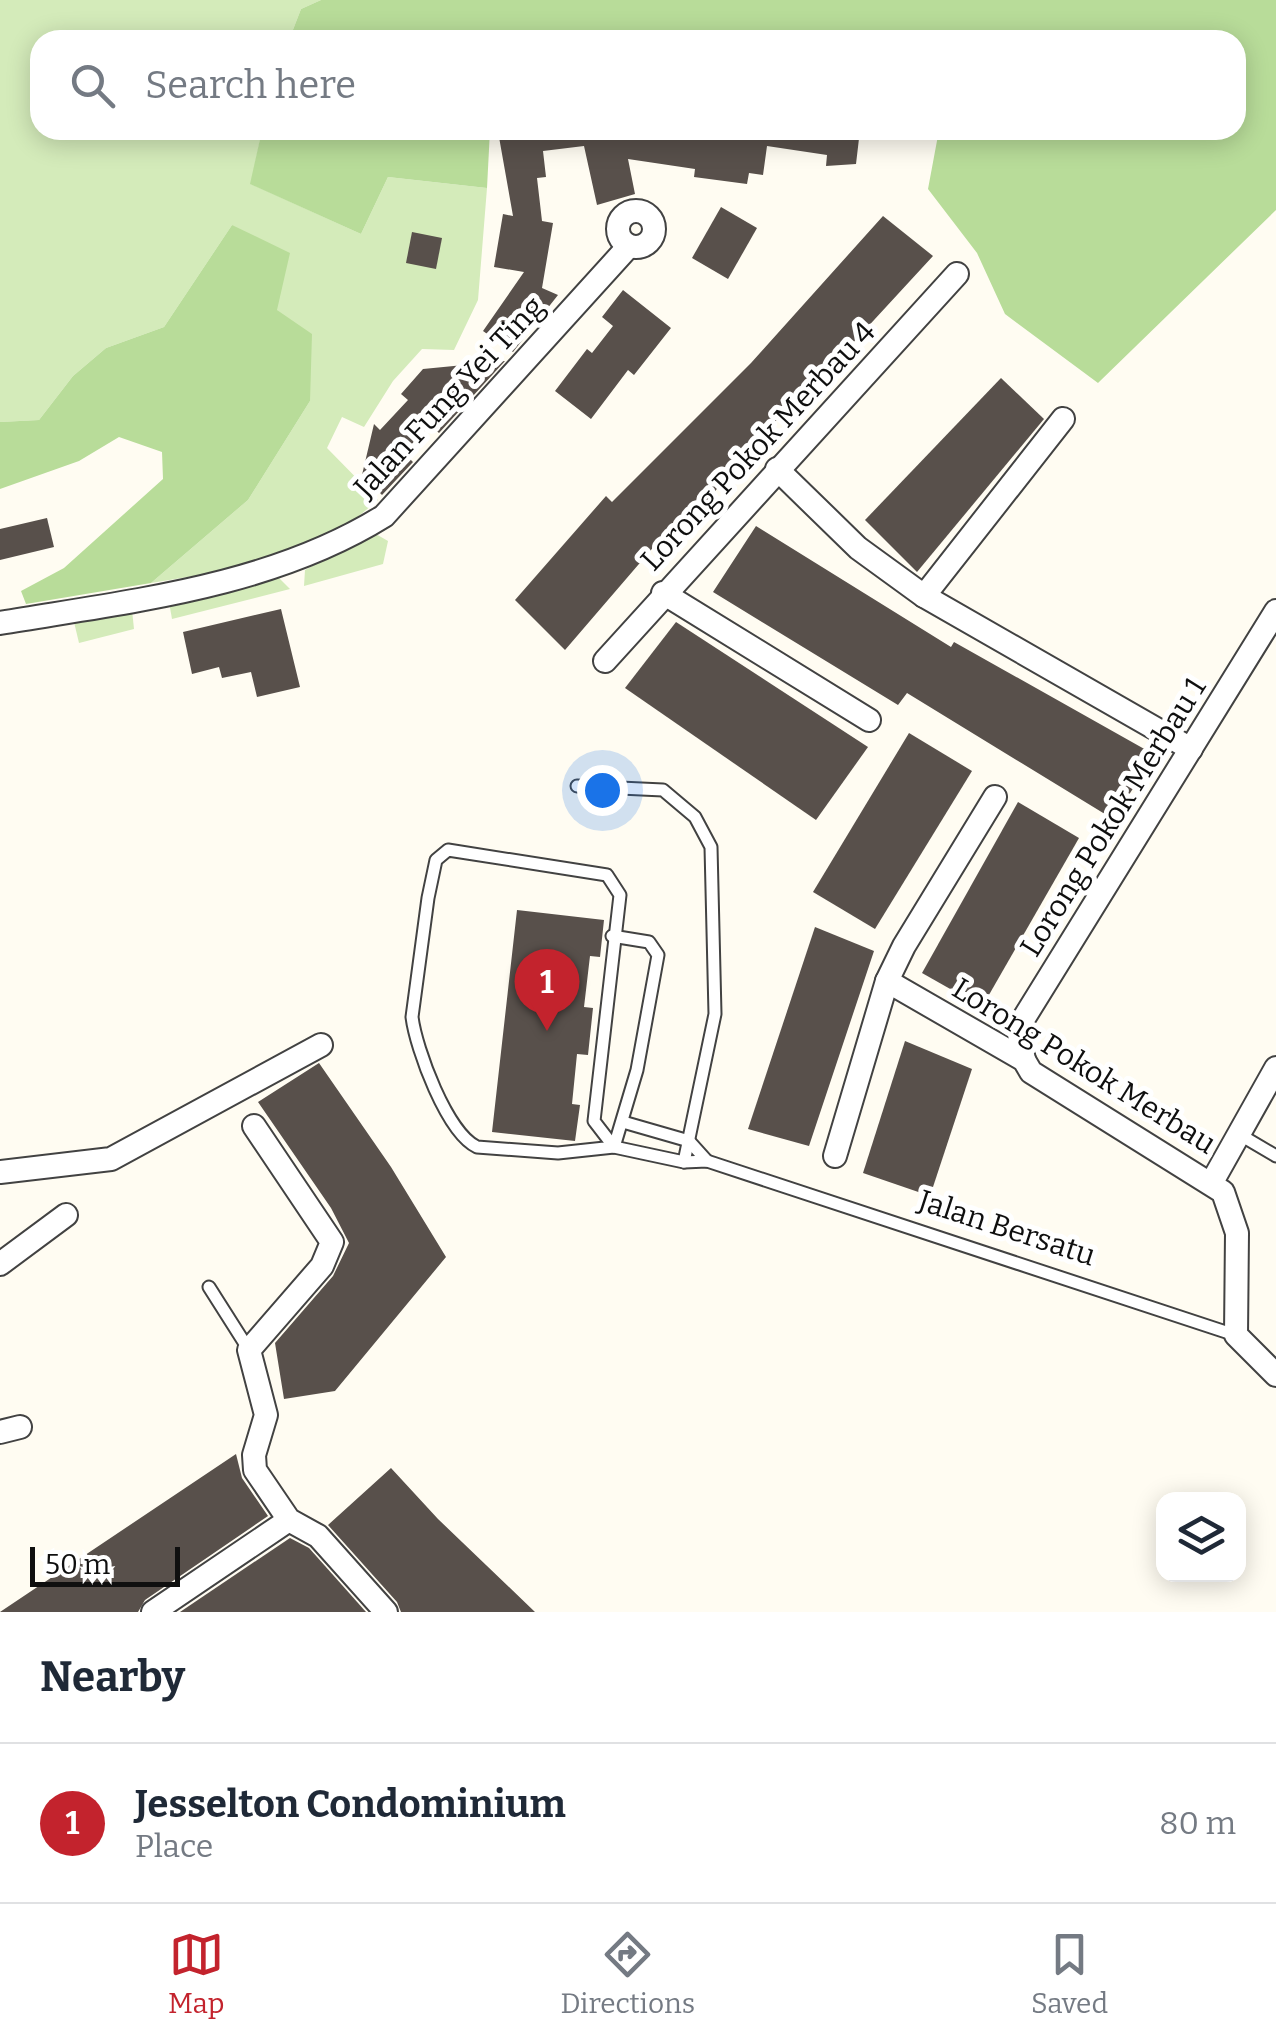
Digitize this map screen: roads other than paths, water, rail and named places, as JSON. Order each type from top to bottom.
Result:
[{"type":"street","name":"Jalan Fung Yei Ting","points":[[0,623],[149,597],[292,564],[346,540],[397,502],[629,246]]},
{"type":"street","name":"Lorong Pokok Merbau 4","points":[[605,661],[663,592],[957,274]]},
{"type":"street","points":[[924,596],[1063,419]]},
{"type":"street","points":[[777,469],[858,548],[924,596],[1191,749]]},
{"type":"street","points":[[663,592],[868,720]]},
{"type":"street","name":"Lorong Pokok Merbau 1","points":[[1024,1060],[1020,1034],[1024,1018],[1276,611]]},
{"type":"street","points":[[835,1156],[888,981],[904,946],[994,798]]},
{"type":"street","name":"Lorong Pokok Merbau","points":[[888,981],[1024,1060],[1031,1072],[1212,1182],[1232,1206],[1238,1234],[1236,1335]]},
{"type":"street","points":[[0,1172],[112,1159],[321,1045]]},
{"type":"street","points":[[1212,1182],[1276,1068]]},
{"type":"street","points":[[254,1126],[332,1242],[322,1266],[249,1350],[266,1415],[254,1456],[255,1470],[290,1520],[318,1536],[386,1612]]},
{"type":"street","points":[[0,1264],[66,1215]]},
{"type":"street","name":"Jalan Bersatu","points":[[1236,1335],[1276,1375]]},
{"type":"street","points":[[153,1612],[290,1520]]},
{"type":"lane","points":[[577,786],[664,790],[695,817],[711,847],[715,1014],[684,1162]]},
{"type":"lane","name":"Jalan Bersatu","points":[[612,936],[620,895],[608,875],[448,850],[436,860],[412,1017],[414,1036],[452,1124],[466,1142],[477,1147],[558,1154],[614,1147],[684,1162],[707,1161],[1236,1335]]},
{"type":"lane","points":[[612,936],[649,942],[658,954],[623,1122],[614,1147],[594,1121],[612,936]]},
{"type":"lane","points":[[623,1122],[689,1141]]},
{"type":"lane","points":[[1237,1134],[1276,1156]]},
{"type":"lane","name":"Jalan Bersatu","points":[[689,1141],[707,1161]]},
{"type":"lane","points":[[209,1288],[249,1350]]},
{"type":"place","name":"Jesselton Condominium","points":[[547,1031]]}]
